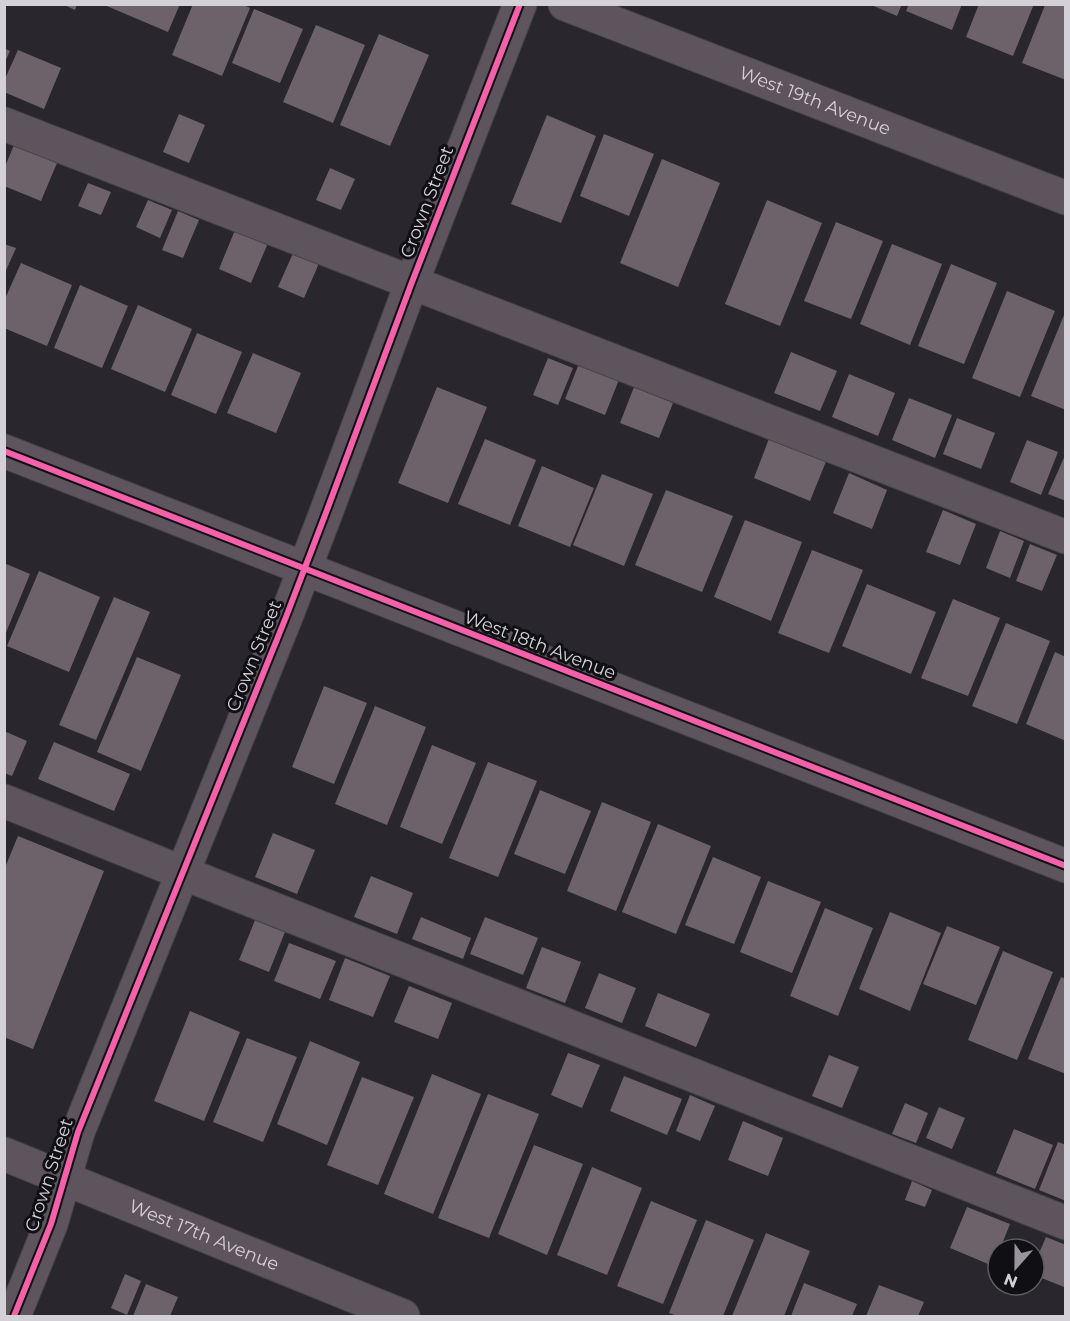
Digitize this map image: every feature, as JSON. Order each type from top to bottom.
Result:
[{"type":"street","name":"Crown Street","points":[[14,1317],[51,1224],[78,1132],[304,569],[520,4]]},
{"type":"street","name":"West 19th Avenue","points":[[564,4],[1065,198]]},
{"type":"street","points":[[4,124],[1065,537]]},
{"type":"street","name":"West 18th Avenue","points":[[4,451],[1065,866]]},
{"type":"street","points":[[4,801],[1065,1223]]},
{"type":"street","name":"West 17th Avenue","points":[[4,1154],[403,1317]]},
{"type":"building","points":[[62,4],[77,4],[75,10]]},
{"type":"building","points":[[102,4],[180,4],[168,32]]},
{"type":"building","points":[[193,4],[242,4],[250,8],[222,76],[172,55]]},
{"type":"building","points":[[869,4],[902,4],[897,16]]},
{"type":"building","points":[[909,4],[962,4],[952,30],[906,11]]},
{"type":"building","points":[[979,4],[1034,4],[1013,56],[966,37]]},
{"type":"building","points":[[1045,5],[1066,5],[1066,80],[1022,63]]},
{"type":"building","points":[[254,9],[303,29],[280,83],[232,63]]},
{"type":"building","points":[[316,25],[365,45],[333,123],[283,102]]},
{"type":"building","points":[[379,34],[429,55],[390,146],[340,125]]},
{"type":"building","points":[[4,48],[10,51],[4,64]]},
{"type":"building","points":[[18,50],[61,68],[44,109],[4,92],[4,81]]},
{"type":"building","points":[[179,114],[205,125],[189,163],[163,152]]},
{"type":"building","points":[[547,115],[596,136],[561,223],[511,204]]},
{"type":"building","points":[[604,134],[654,154],[629,216],[580,196]]},
{"type":"building","points":[[14,145],[57,163],[41,201],[4,186],[4,169]]},
{"type":"building","points":[[662,159],[720,183],[678,287],[620,263]]},
{"type":"building","points":[[330,168],[355,179],[341,210],[316,200]]},
{"type":"building","points":[[88,183],[111,192],[101,215],[78,206]]},
{"type":"building","points":[[148,200],[172,210],[160,238],[136,227]]},
{"type":"building","points":[[767,200],[822,223],[780,326],[725,304]]},
{"type":"building","points":[[178,211],[199,220],[183,258],[162,250]]},
{"type":"building","points":[[836,222],[883,241],[851,319],[804,301]]},
{"type":"building","points":[[235,230],[268,243],[251,283],[219,269]]},
{"type":"building","points":[[4,244],[16,248],[4,275]]},
{"type":"building","points":[[892,244],[942,264],[910,345],[860,324]]},
{"type":"building","points":[[294,251],[320,261],[304,298],[278,287]]},
{"type":"building","points":[[21,263],[72,285],[47,346],[4,328],[4,301]]},
{"type":"building","points":[[951,264],[997,283],[964,364],[918,346]]},
{"type":"building","points":[[80,285],[128,306],[102,368],[54,348]]},
{"type":"building","points":[[1007,291],[1055,311],[1020,397],[972,378]]},
{"type":"building","points":[[138,305],[192,329],[165,392],[111,369]]},
{"type":"building","points":[[1066,310],[1066,410],[1031,396]]},
{"type":"building","points":[[197,333],[242,352],[216,414],[171,395]]},
{"type":"building","points":[[791,352],[837,371],[820,411],[774,393]]},
{"type":"building","points":[[253,353],[301,373],[276,433],[227,413]]},
{"type":"building","points":[[548,358],[573,368],[558,405],[533,395]]},
{"type":"building","points":[[580,361],[620,377],[605,415],[565,399]]},
{"type":"building","points":[[849,374],[895,393],[878,436],[832,417]]},
{"type":"building","points":[[437,387],[487,407],[448,503],[398,483]]},
{"type":"building","points":[[634,387],[673,403],[659,438],[620,423]]},
{"type":"building","points":[[909,398],[952,415],[935,458],[892,440]]},
{"type":"building","points":[[957,418],[995,433],[981,469],[943,454]]},
{"type":"building","points":[[770,436],[827,459],[810,501],[754,478]]},
{"type":"building","points":[[485,439],[536,460],[510,525],[458,504]]},
{"type":"building","points":[[1027,440],[1058,452],[1041,495],[1010,482]]},
{"type":"building","points":[[1066,453],[1066,501],[1048,494]]},
{"type":"building","points":[[542,466],[594,488],[570,547],[518,526]]},
{"type":"building","points":[[849,473],[887,490],[872,529],[833,513]]},
{"type":"building","points":[[602,474],[653,494],[624,566],[573,545]]},
{"type":"building","points":[[666,490],[733,516],[702,592],[635,565]]},
{"type":"building","points":[[943,510],[976,524],[960,565],[926,552]]},
{"type":"building","points":[[745,520],[802,542],[771,621],[714,597]]},
{"type":"building","points":[[1000,531],[1024,541],[1010,578],[986,568]]},
{"type":"building","points":[[1030,544],[1057,555],[1042,591],[1016,581]]},
{"type":"building","points":[[812,550],[863,570],[829,653],[778,633]]},
{"type":"building","points":[[4,563],[30,574],[5,635],[4,635]]},
{"type":"building","points":[[39,571],[100,597],[69,672],[7,646]]},
{"type":"building","points":[[867,584],[936,612],[911,674],[842,646]]},
{"type":"building","points":[[114,597],[150,612],[96,740],[59,725]]},
{"type":"building","points":[[953,599],[1000,618],[968,696],[921,678]]},
{"type":"building","points":[[1006,623],[1050,641],[1017,724],[972,706]]},
{"type":"building","points":[[1055,652],[1066,657],[1066,741],[1026,724]]},
{"type":"building","points":[[137,657],[181,675],[141,771],[97,752]]},
{"type":"building","points":[[324,686],[367,703],[334,784],[292,767]]},
{"type":"building","points":[[375,706],[426,727],[387,825],[335,804]]},
{"type":"building","points":[[4,731],[27,741],[12,776],[4,773]]},
{"type":"building","points":[[54,742],[130,774],[114,811],[38,779]]},
{"type":"building","points":[[432,745],[476,763],[442,844],[400,827]]},
{"type":"building","points":[[488,762],[537,781],[498,877],[449,858]]},
{"type":"building","points":[[540,790],[591,811],[565,874],[514,854]]},
{"type":"building","points":[[602,802],[651,822],[616,911],[567,891]]},
{"type":"building","points":[[658,824],[711,846],[676,934],[622,912]]},
{"type":"building","points":[[273,833],[315,850],[297,894],[255,877]]},
{"type":"building","points":[[18,836],[104,871],[33,1049],[4,1037],[4,870]]},
{"type":"building","points":[[713,857],[761,877],[734,944],[685,925]]},
{"type":"building","points":[[371,876],[413,893],[397,934],[354,917]]},
{"type":"building","points":[[768,881],[821,902],[792,973],[740,952]]},
{"type":"building","points":[[825,908],[873,928],[838,1016],[790,996]]},
{"type":"building","points":[[890,912],[941,933],[910,1011],[859,989]]},
{"type":"building","points":[[421,917],[471,938],[463,959],[412,939]]},
{"type":"building","points":[[485,917],[538,938],[523,975],[470,954]]},
{"type":"building","points":[[255,920],[285,932],[269,972],[239,960]]},
{"type":"building","points":[[947,926],[1000,947],[976,1005],[923,984]]},
{"type":"building","points":[[289,943],[336,961],[320,999],[274,981]]},
{"type":"building","points":[[542,947],[581,962],[565,1003],[526,988]]},
{"type":"building","points":[[1003,951],[1053,972],[1017,1060],[968,1040]]},
{"type":"building","points":[[345,958],[390,976],[373,1017],[329,1000]]},
{"type":"building","points":[[599,973],[636,988],[622,1023],[585,1008]]},
{"type":"building","points":[[1061,977],[1066,979],[1066,1074],[1028,1059]]},
{"type":"building","points":[[409,986],[452,1003],[438,1039],[394,1022]]},
{"type":"building","points":[[658,993],[710,1014],[696,1047],[645,1026]]},
{"type":"building","points":[[190,1011],[240,1032],[204,1121],[154,1101]]},
{"type":"building","points":[[247,1038],[297,1057],[263,1142],[213,1122]]},
{"type":"building","points":[[310,1041],[360,1062],[327,1145],[277,1124]]},
{"type":"building","points":[[568,1053],[600,1065],[582,1108],[551,1095]]},
{"type":"building","points":[[829,1055],[859,1067],[842,1108],[812,1096]]},
{"type":"building","points":[[432,1074],[481,1094],[433,1214],[384,1194]]},
{"type":"building","points":[[624,1076],[682,1099],[667,1135],[610,1111]]},
{"type":"building","points":[[362,1077],[414,1097],[378,1185],[327,1165]]},
{"type":"building","points":[[488,1094],[539,1114],[489,1238],[438,1218]]},
{"type":"building","points":[[690,1095],[715,1106],[700,1141],[676,1131]]},
{"type":"building","points":[[905,1103],[928,1113],[916,1143],[892,1134]]},
{"type":"building","points":[[939,1107],[965,1118],[952,1149],[926,1138]]},
{"type":"building","points":[[743,1121],[783,1138],[768,1176],[728,1160]]},
{"type":"building","points":[[1014,1129],[1053,1145],[1035,1189],[996,1173]]},
{"type":"building","points":[[1058,1142],[1066,1145],[1066,1201],[1039,1190]]},
{"type":"building","points":[[534,1145],[583,1164],[547,1255],[498,1234]]},
{"type":"building","points":[[592,1167],[642,1188],[607,1275],[557,1255]]},
{"type":"building","points":[[912,1181],[932,1190],[925,1207],[905,1200]]},
{"type":"building","points":[[651,1201],[697,1220],[663,1304],[617,1286]]},
{"type":"building","points":[[967,1207],[1010,1224],[1005,1237],[986,1237],[986,1263],[950,1248]]},
{"type":"building","points":[[706,1220],[754,1240],[723,1316],[677,1316],[669,1313]]},
{"type":"building","points":[[766,1233],[810,1251],[784,1316],[732,1316]]},
{"type":"building","points":[[1046,1237],[1066,1245],[1066,1284],[1064,1287],[1046,1280]]},
{"type":"building","points":[[125,1274],[141,1281],[127,1315],[111,1308]]},
{"type":"building","points":[[804,1283],[857,1304],[852,1316],[791,1316]]},
{"type":"building","points":[[146,1284],[178,1297],[170,1316],[133,1316]]},
{"type":"building","points":[[879,1285],[924,1302],[918,1316],[866,1316]]},
{"type":"cycle path","points":[[14,1316],[51,1224],[78,1132],[286,617],[520,4]]},
{"type":"cycle path","points":[[4,451],[1066,866]]}]
